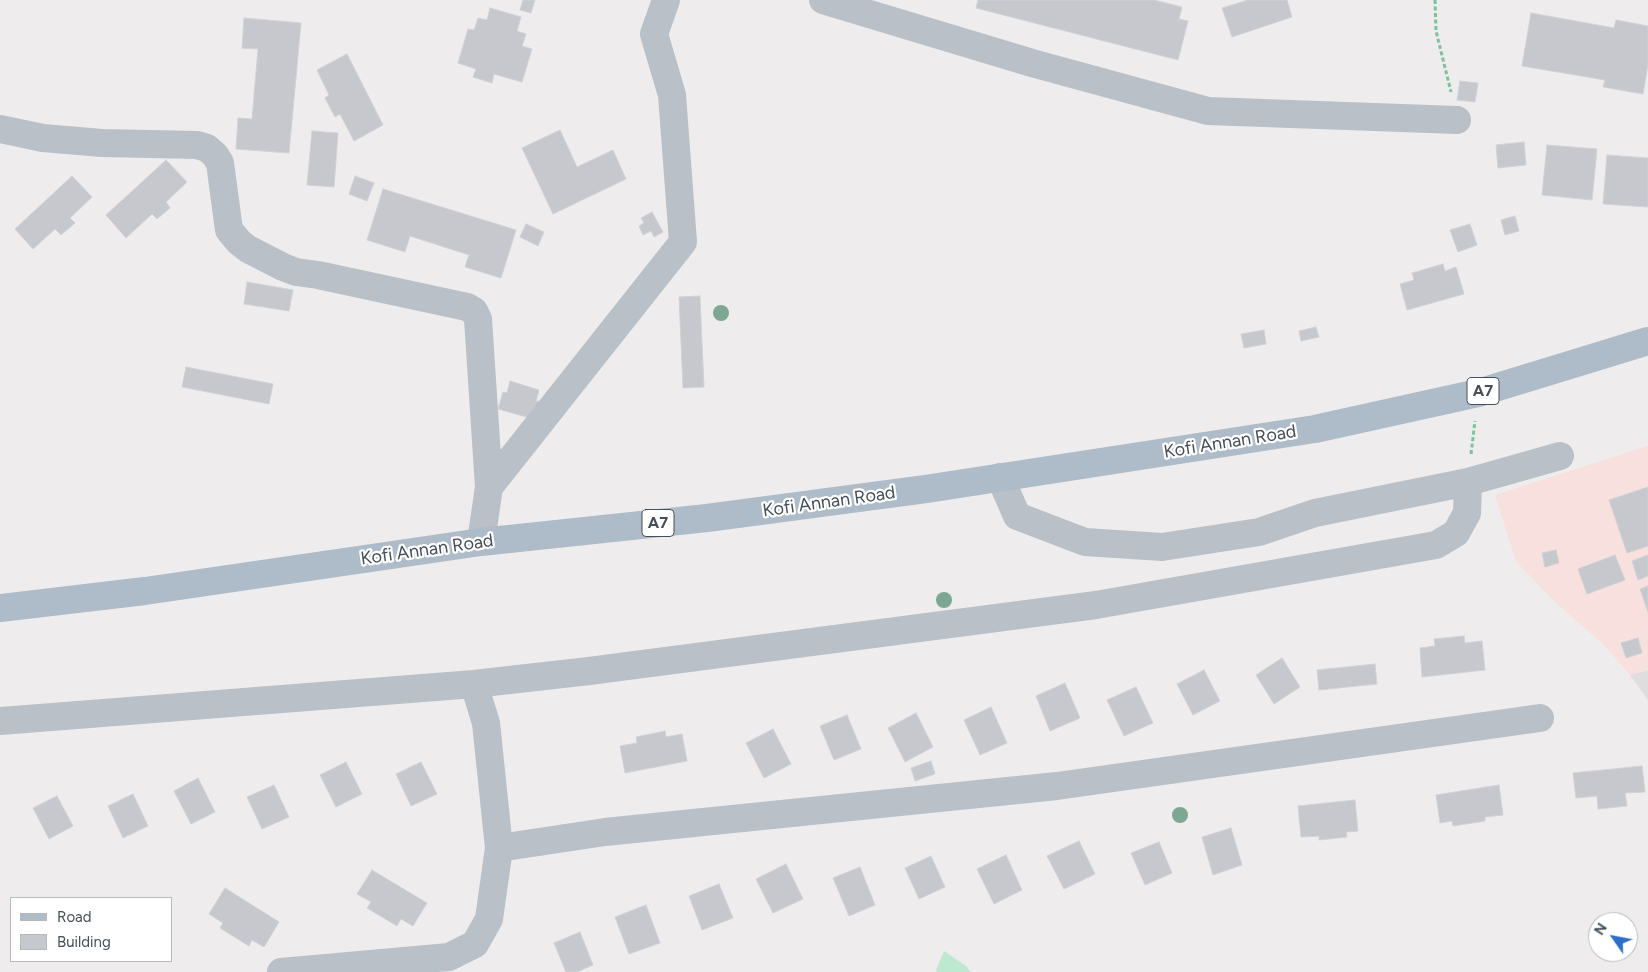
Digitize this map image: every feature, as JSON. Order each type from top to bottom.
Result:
[{"type":"main road","name":"Kofi Annan Road","points":[[0,608],[144,591],[482,542],[707,518],[1000,477],[1315,429],[1478,393],[1648,341]]},
{"type":"street","points":[[489,487],[683,242],[672,95],[654,34],[666,0]]},
{"type":"street","points":[[823,0],[1032,63],[1208,111],[1457,120]]},
{"type":"street","points":[[0,129],[43,138],[207,148],[215,154],[220,163],[229,230],[248,249],[296,272],[467,307],[474,311],[478,319],[489,487],[482,542]]},
{"type":"street","points":[[1000,477],[1017,516],[1085,542],[1162,547],[1259,532],[1315,513],[1468,482],[1560,456]]},
{"type":"street","points":[[0,721],[474,684],[589,671],[1096,605],[1436,545],[1456,532],[1467,513],[1468,482]]},
{"type":"street","points":[[281,972],[449,957],[475,944],[489,919],[499,848],[486,723],[474,684]]},
{"type":"street","points":[[499,848],[604,832],[1057,786],[1540,718]]},
{"type":"path","points":[[1435,0],[1436,31],[1457,120]]},
{"type":"path","points":[[1468,482],[1478,393]]},
{"type":"shaded area","points":[[1648,446],[1648,670],[1630,675],[1604,645],[1553,600],[1516,561],[1495,495]]},
{"type":"shaded area","points":[[1648,670],[1648,700],[1630,675]]},
{"type":"green space","points":[[944,951],[966,966],[971,972],[937,972],[936,970]]},
{"type":"building","points":[[523,0],[535,0],[531,13],[520,10]]},
{"type":"building","points":[[978,0],[1154,0],[1182,7],[1179,19],[1188,21],[1178,60],[976,8]]},
{"type":"building","points":[[1248,0],[1287,0],[1292,17],[1232,37],[1222,8]]},
{"type":"building","points":[[490,8],[521,17],[517,31],[526,34],[522,46],[532,49],[522,82],[494,74],[492,83],[473,77],[476,69],[458,63],[468,29],[474,30],[478,18],[487,20]]},
{"type":"building","points":[[1531,13],[1614,28],[1616,20],[1648,26],[1648,64],[1643,94],[1603,87],[1605,80],[1522,66]]},
{"type":"building","points":[[244,18],[301,23],[289,153],[236,149],[238,118],[252,119],[258,49],[242,48]]},
{"type":"building","points":[[347,54],[383,125],[354,141],[340,114],[335,117],[325,98],[329,95],[317,70]]},
{"type":"building","points":[[1460,81],[1478,83],[1475,102],[1457,100]]},
{"type":"building","points":[[560,130],[577,167],[613,150],[626,179],[553,214],[522,148]]},
{"type":"building","points":[[312,131],[338,133],[334,187],[307,185]]},
{"type":"building","points":[[1524,142],[1526,165],[1498,168],[1496,145]]},
{"type":"building","points":[[1547,145],[1597,149],[1592,200],[1542,195]]},
{"type":"building","points":[[1607,155],[1648,158],[1648,207],[1603,204]]},
{"type":"building","points":[[166,160],[187,182],[166,202],[170,208],[157,219],[152,214],[126,238],[106,215]]},
{"type":"building","points":[[72,176],[92,197],[70,218],[75,223],[61,235],[55,229],[33,249],[15,229]]},
{"type":"building","points":[[355,176],[374,183],[367,201],[349,194]]},
{"type":"building","points":[[383,189],[516,230],[501,278],[465,267],[469,255],[410,236],[405,252],[367,240]]},
{"type":"building","points":[[652,212],[663,232],[654,237],[651,231],[643,235],[639,226],[644,223],[641,218]]},
{"type":"building","points":[[1515,216],[1519,231],[1505,235],[1501,220]]},
{"type":"building","points":[[526,224],[544,232],[538,246],[520,237]]},
{"type":"building","points":[[1470,224],[1477,245],[1458,252],[1450,230]]},
{"type":"building","points":[[1443,264],[1445,271],[1456,267],[1464,294],[1407,310],[1400,284],[1414,280],[1412,273]]},
{"type":"building","points":[[247,282],[293,290],[289,311],[244,304]]},
{"type":"building","points":[[700,296],[704,387],[683,388],[679,297]]},
{"type":"building","points":[[1316,327],[1319,337],[1301,341],[1299,331]]},
{"type":"building","points":[[1264,330],[1266,344],[1244,348],[1241,334]]},
{"type":"building","points":[[186,367],[273,384],[269,404],[182,387]]},
{"type":"building","points":[[510,381],[539,390],[536,401],[539,401],[534,419],[498,409],[503,392],[507,393]]},
{"type":"building","points":[[1648,487],[1648,546],[1627,553],[1609,500]]},
{"type":"building","points":[[1556,550],[1559,563],[1545,567],[1542,553]]},
{"type":"building","points":[[1615,555],[1625,580],[1587,594],[1578,569]]},
{"type":"building","points":[[1648,555],[1648,576],[1638,580],[1632,561]]},
{"type":"building","points":[[1648,586],[1648,612],[1640,589]]},
{"type":"building","points":[[1464,636],[1465,643],[1482,641],[1485,670],[1422,677],[1420,648],[1435,646],[1434,639]]},
{"type":"building","points":[[1638,638],[1642,653],[1626,658],[1621,643]]},
{"type":"building","points":[[1282,658],[1300,687],[1274,704],[1256,675]]},
{"type":"building","points":[[1375,664],[1377,684],[1319,690],[1317,670]]},
{"type":"building","points":[[1204,670],[1220,701],[1193,715],[1177,684]]},
{"type":"building","points":[[1065,683],[1080,718],[1050,731],[1036,696]]},
{"type":"building","points":[[1136,687],[1153,723],[1124,736],[1107,700]]},
{"type":"building","points":[[991,707],[1007,743],[980,755],[964,720]]},
{"type":"building","points":[[916,713],[933,747],[905,762],[888,728]]},
{"type":"building","points":[[847,715],[861,749],[834,760],[820,726]]},
{"type":"building","points":[[773,729],[791,764],[764,778],[746,743]]},
{"type":"building","points":[[665,731],[666,737],[682,734],[687,761],[625,773],[620,746],[637,743],[636,737]]},
{"type":"building","points":[[931,761],[935,774],[915,781],[911,768]]},
{"type":"building","points":[[346,762],[362,794],[336,807],[320,775]]},
{"type":"building","points":[[421,762],[437,794],[411,806],[396,774]]},
{"type":"building","points":[[1642,766],[1645,792],[1625,793],[1627,806],[1598,809],[1597,796],[1576,798],[1573,773]]},
{"type":"building","points":[[198,778],[215,812],[191,824],[174,791]]},
{"type":"building","points":[[274,785],[289,817],[262,829],[247,797]]},
{"type":"building","points":[[1499,785],[1503,815],[1485,817],[1485,821],[1453,826],[1452,821],[1440,823],[1436,795]]},
{"type":"building","points":[[133,794],[148,826],[123,838],[108,806]]},
{"type":"building","points":[[57,796],[73,826],[49,839],[33,808]]},
{"type":"building","points":[[1355,800],[1358,831],[1346,832],[1347,837],[1319,840],[1319,836],[1301,837],[1298,806]]},
{"type":"building","points":[[1231,828],[1242,865],[1213,875],[1202,837]]},
{"type":"building","points":[[1079,841],[1095,874],[1064,889],[1047,856]]},
{"type":"building","points":[[1159,842],[1172,873],[1145,885],[1131,853]]},
{"type":"building","points":[[1006,855],[1022,890],[994,904],[977,869]]},
{"type":"building","points":[[931,856],[945,887],[919,899],[905,868]]},
{"type":"building","points":[[786,864],[803,899],[773,913],[756,879]]},
{"type":"building","points":[[860,867],[875,905],[849,916],[833,878]]},
{"type":"building","points":[[372,870],[427,903],[413,926],[401,919],[397,926],[367,908],[371,902],[357,894]]},
{"type":"building","points":[[719,884],[733,918],[702,930],[689,896]]},
{"type":"building","points":[[225,888],[279,922],[264,947],[252,940],[249,946],[220,928],[223,923],[209,914]]},
{"type":"building","points":[[646,905],[660,943],[629,954],[615,917]]},
{"type":"building","points":[[580,932],[593,965],[577,972],[566,972],[554,943]]}]
